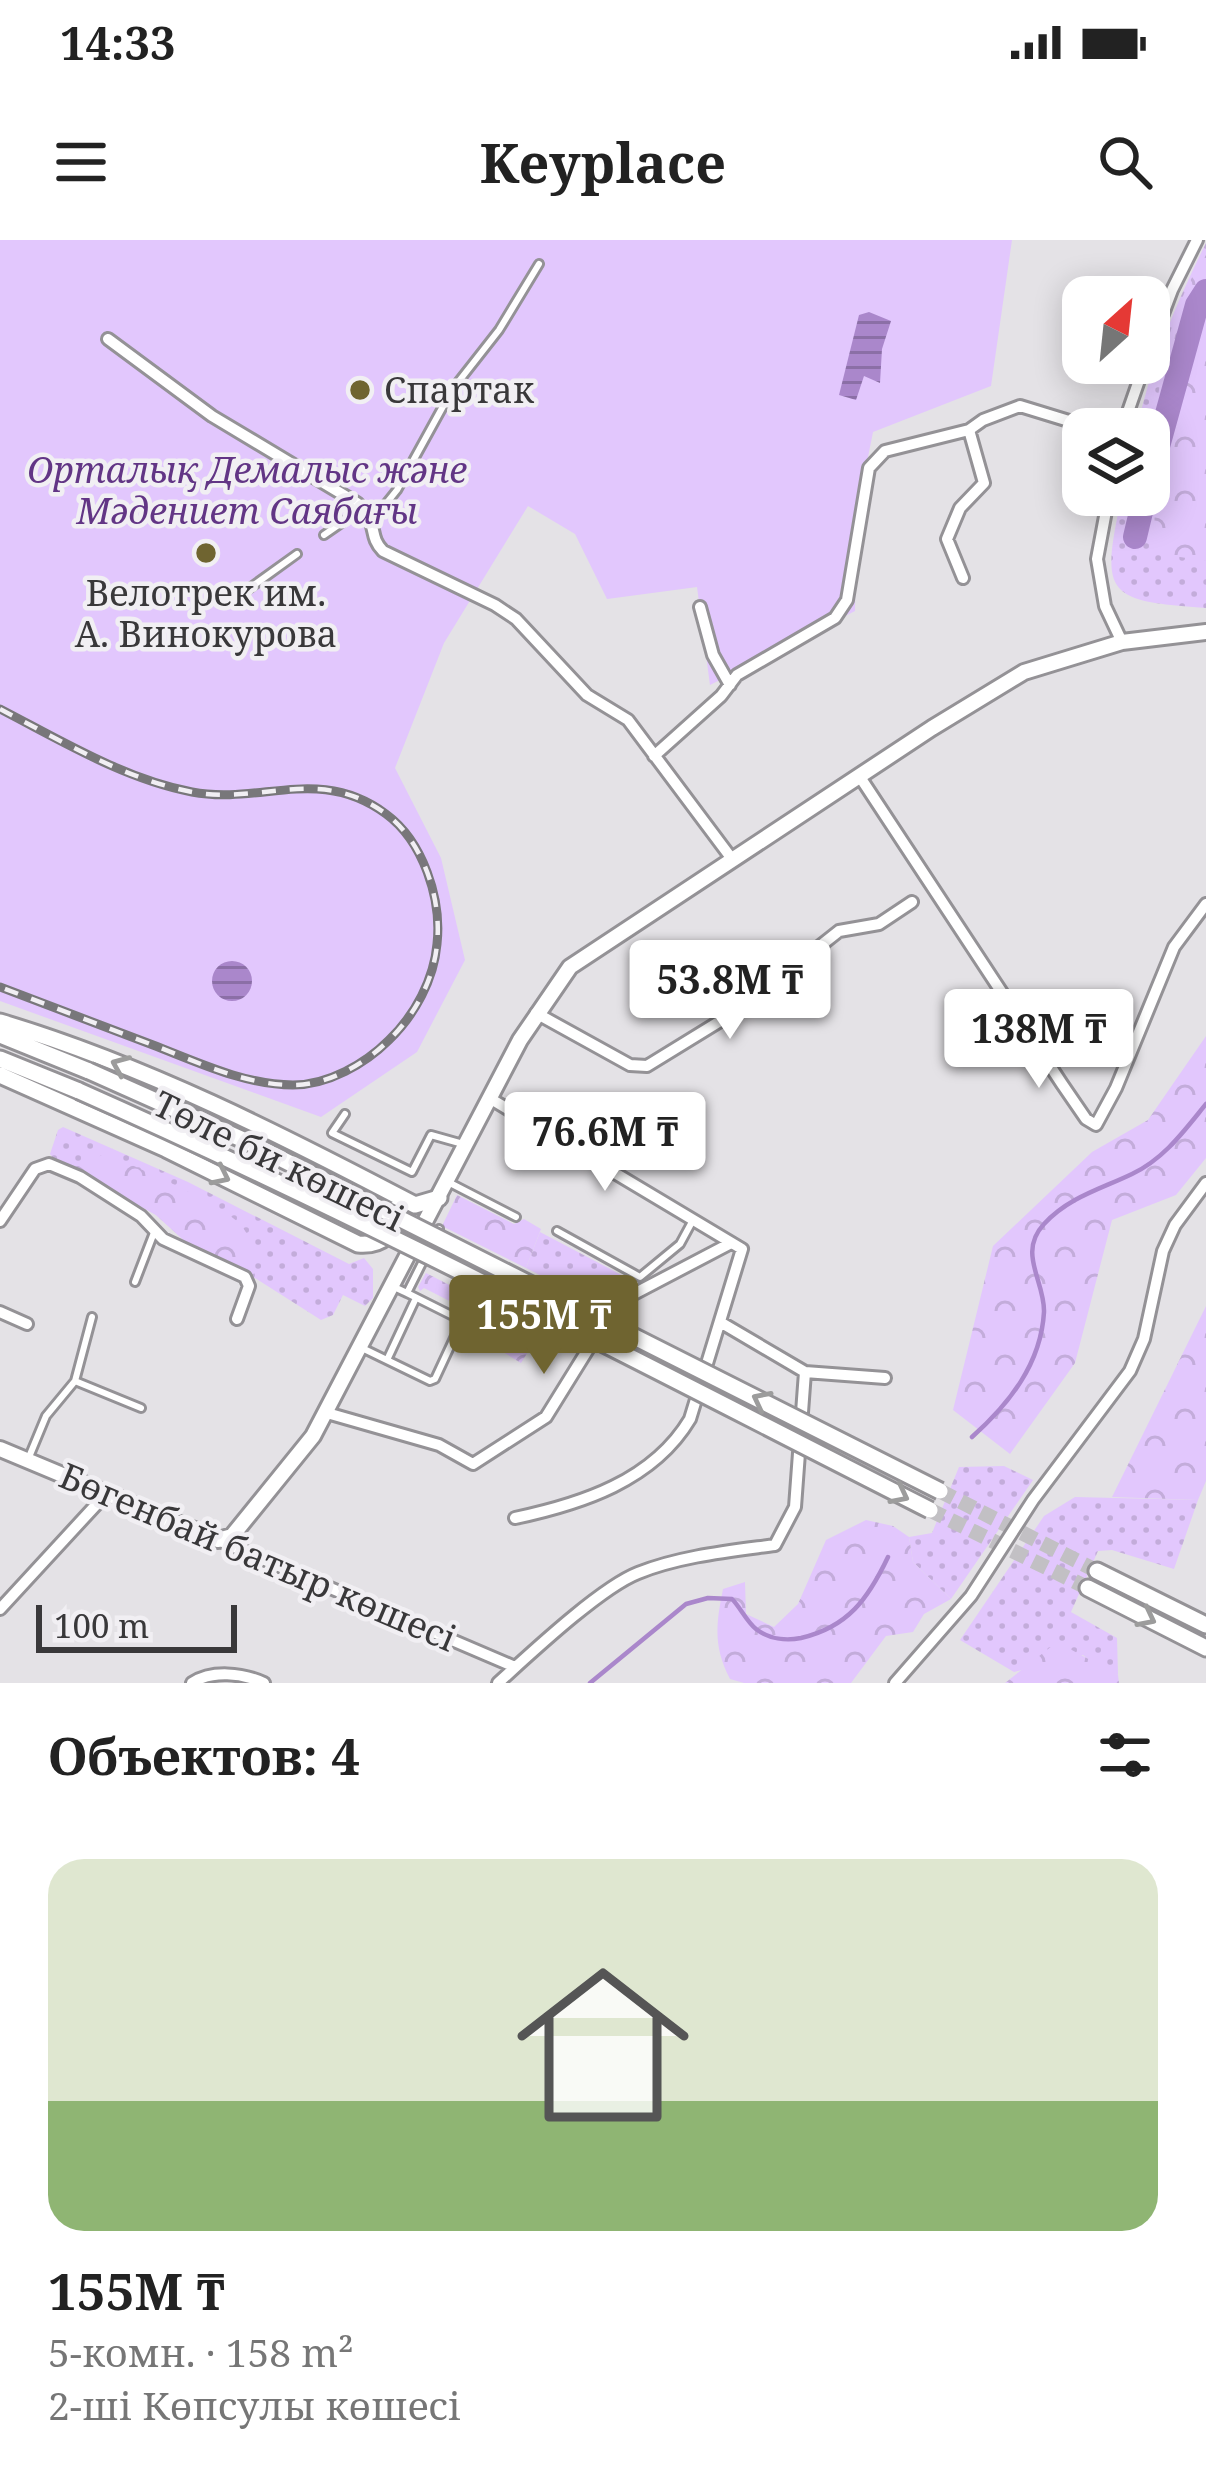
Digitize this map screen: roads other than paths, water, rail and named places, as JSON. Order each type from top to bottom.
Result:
[{"type":"main road","points":[[0,1022],[56,1039],[210,1104],[415,1205],[439,1198]]},
{"type":"main road","name":"Төле би көшесі","points":[[0,1035],[248,1142],[940,1491]]},
{"type":"main road","name":"Төле би көшесі","points":[[0,1059],[296,1190],[930,1510]]},
{"type":"main road","points":[[0,1075],[166,1149],[358,1244],[380,1243],[391,1233],[398,1212],[392,1193]]},
{"type":"main road","points":[[1097,1570],[1206,1625]]},
{"type":"main road","points":[[1088,1588],[1206,1648]]},
{"type":"street","points":[[1170,301],[1196,240]]},
{"type":"street","points":[[108,340],[212,416],[363,508],[374,520],[376,544],[383,551],[495,604],[516,619],[587,694],[628,720],[732,860]]},
{"type":"street","points":[[654,756],[737,675],[835,618],[847,600],[869,468],[885,451],[969,430],[1020,406],[1062,419]]},
{"type":"street","points":[[963,578],[947,539],[960,508],[984,482],[969,430]]},
{"type":"street","points":[[1105,516],[1097,560],[1105,606],[1122,642]]},
{"type":"street","points":[[700,607],[713,655],[730,685]]},
{"type":"street","points":[[218,1540],[232,1536],[248,1521],[327,1413],[400,1290],[439,1198],[536,1012],[570,967],[1024,672],[1122,642],[1206,632]]},
{"type":"street","points":[[860,776],[1062,1084],[1086,1119],[1096,1125],[1117,1088],[1174,947],[1206,904]]},
{"type":"street","points":[[536,1012],[629,1065],[647,1066],[742,1007],[839,931],[879,924],[912,902]]},
{"type":"street","points":[[491,1099],[742,1249],[690,1419],[676,1442],[635,1475],[571,1506],[514,1518]]},
{"type":"street","points":[[0,1221],[35,1168],[49,1164],[80,1177],[141,1216],[175,1245],[245,1277],[249,1286],[237,1319]]},
{"type":"street","points":[[895,1683],[971,1596],[1033,1500],[1130,1371],[1144,1339],[1163,1251],[1206,1183]]},
{"type":"street","points":[[327,1413],[439,1445],[473,1464],[546,1417],[608,1317],[628,1297],[731,1243]]},
{"type":"street","points":[[0,1312],[27,1324]]},
{"type":"street","points":[[720,1322],[806,1372],[885,1378]]},
{"type":"street","points":[[498,1683],[636,1574],[718,1553],[775,1545],[795,1508],[806,1372]]},
{"type":"street","name":"Бөгенбай батыр көшесі","points":[[0,1449],[515,1667]]},
{"type":"street","points":[[0,1609],[107,1493]]},
{"type":"street","points":[[192,1683],[206,1674],[252,1677],[264,1683]]},
{"type":"lane","points":[[374,520],[397,490],[452,390],[499,330],[539,263]]},
{"type":"lane","points":[[324,535],[363,508]]},
{"type":"lane","points":[[229,603],[297,554]]},
{"type":"lane","points":[[345,1114],[332,1132],[412,1172],[431,1135],[467,1145]]},
{"type":"lane","points":[[448,1182],[516,1217]]},
{"type":"lane","points":[[557,1231],[640,1277],[680,1244],[693,1220]]},
{"type":"lane","points":[[362,1348],[426,1380],[435,1379],[466,1323],[400,1290],[439,1229]]},
{"type":"lane","points":[[135,1282],[154,1230]]},
{"type":"lane","points":[[386,1360],[416,1298]]},
{"type":"lane","points":[[28,1460],[46,1416],[75,1381],[92,1316]]},
{"type":"lane","points":[[75,1381],[141,1408]]},
{"type":"waterway","points":[[1169,408],[1197,305],[1206,291]]},
{"type":"waterway","points":[[1135,537],[1140,516]]},
{"type":"waterway","points":[[972,1437],[1010,1397],[1037,1349],[1044,1312],[1032,1256],[1036,1235],[1064,1207],[1154,1161],[1206,1104]]},
{"type":"waterway","points":[[590,1683],[686,1604],[708,1598],[732,1599],[753,1626],[772,1637],[795,1639],[832,1627],[855,1609],[888,1557]]},
{"type":"tunnel","points":[[940,1491],[1097,1571]]},
{"type":"tunnel","points":[[930,1510],[1088,1588]]},
{"type":"railway","points":[[0,709],[93,757],[167,786],[217,795],[314,789],[362,800],[399,825],[420,855],[433,890],[438,927],[427,983],[398,1030],[357,1065],[306,1084],[275,1084],[222,1071],[0,987]]},
{"type":"place","name":"Спартак","points":[[360,390]]},
{"type":"place","name":"Велотрек им. А. Винокурова","points":[[206,553]]},
{"type":"park label","name":"Орталық Демалыс және Мәдениет Саябағы","points":[[247,490]]}]
